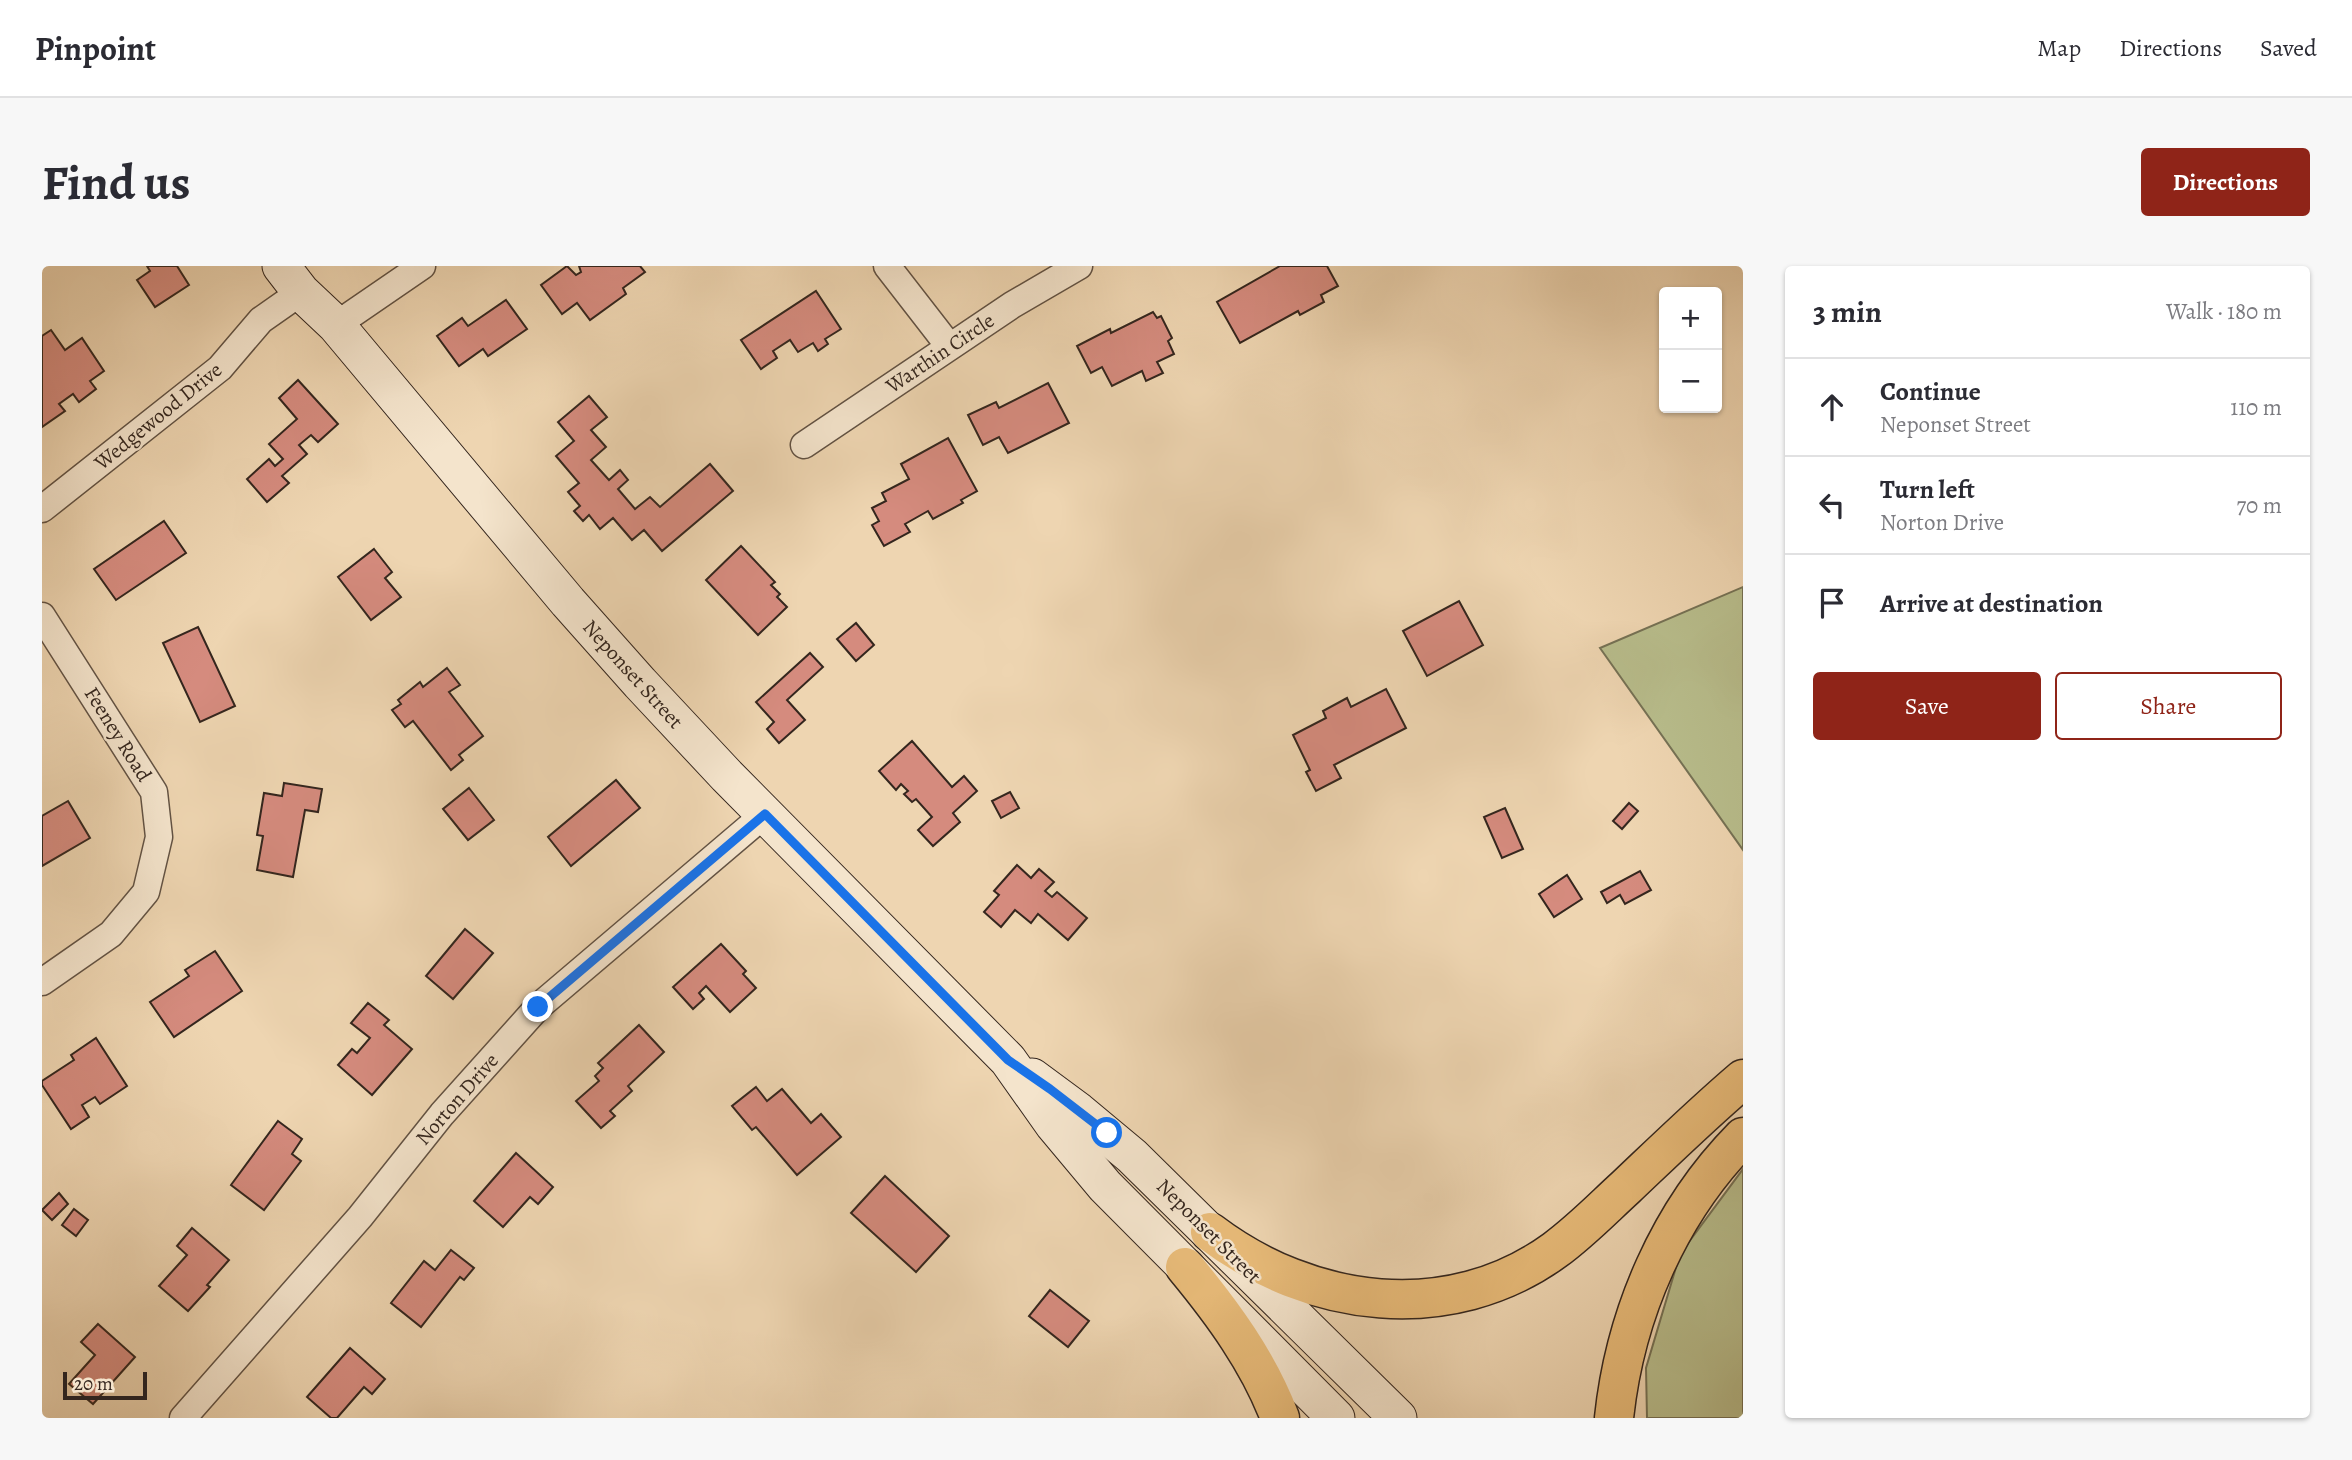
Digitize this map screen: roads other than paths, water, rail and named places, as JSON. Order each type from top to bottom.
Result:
[{"type":"highway","points":[[1210,1232],[1241,1254],[1276,1272],[1308,1285],[1342,1294],[1416,1300],[1475,1289],[1526,1268],[1560,1246],[1743,1079]]},
{"type":"highway","points":[[1614,1418],[1630,1333],[1654,1268],[1689,1205],[1743,1137]]},
{"type":"highway","points":[[1185,1267],[1252,1359],[1270,1392],[1280,1418]]},
{"type":"main road","name":"Neponset Street","points":[[291,279],[337,326],[568,602],[668,714],[1008,1060],[1105,1186],[1336,1418]]},
{"type":"main road","name":"Neponset Street","points":[[1008,1060],[1107,1133],[1398,1418]]},
{"type":"street","points":[[337,326],[422,266]]},
{"type":"street","points":[[887,266],[949,346]]},
{"type":"street","name":"Warthin Circle","points":[[804,445],[949,346],[1079,266]]},
{"type":"street","name":"Wedgewood Drive","points":[[42,509],[220,368],[261,320],[291,279]]},
{"type":"street","name":"Feeney Road","points":[[42,616],[154,792],[159,837],[146,892],[111,934],[42,982]]},
{"type":"street","name":"Norton Drive","points":[[183,1418],[360,1217],[442,1114],[538,1007],[765,814]]}]
